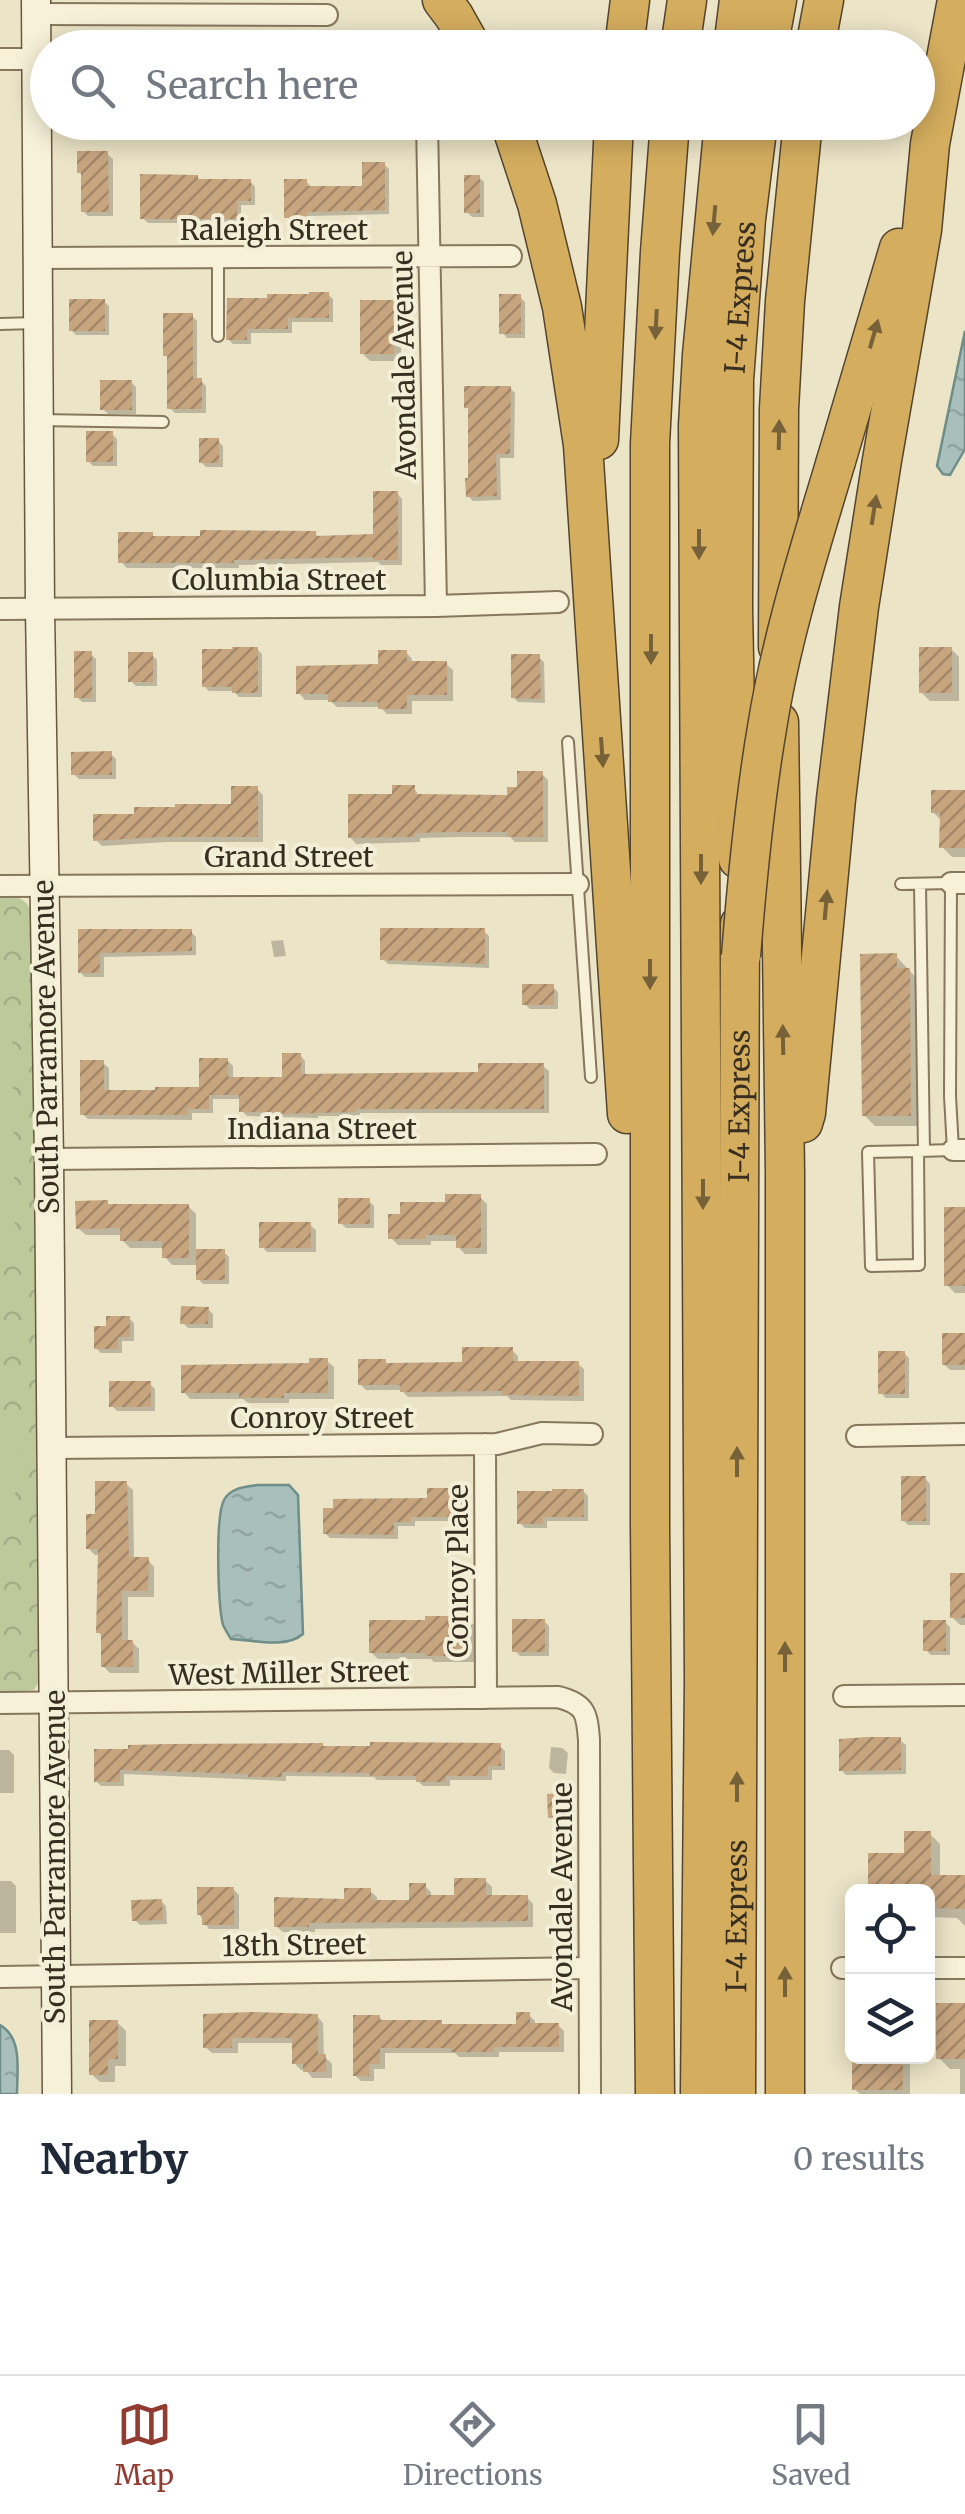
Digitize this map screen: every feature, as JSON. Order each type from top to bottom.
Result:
[{"type":"highway","points":[[442,0],[462,30]]},
{"type":"highway","points":[[626,30],[630,0]]},
{"type":"highway","points":[[683,30],[687,0]]},
{"type":"highway","points":[[735,30],[739,0]]},
{"type":"highway","points":[[771,30],[777,0]]},
{"type":"highway","points":[[818,30],[824,0]]},
{"type":"highway","points":[[935,116],[956,0]]},
{"type":"highway","points":[[516,140],[537,204],[562,306],[583,446],[575,598],[626,1086],[650,1526]]},
{"type":"highway","points":[[575,598],[613,140]]},
{"type":"highway","points":[[655,2094],[650,1526],[650,444],[669,140]]},
{"type":"highway","name":"I-4 Express","points":[[700,2094],[704,1680],[698,426],[722,140]]},
{"type":"highway","name":"I-4 Express","points":[[736,2094],[741,956],[733,609],[734,380],[756,140]]},
{"type":"highway","points":[[785,2094],[785,1172],[778,479],[785,301],[801,140]]},
{"type":"highway","points":[[785,1172],[806,1114],[836,798],[860,607],[916,266],[931,140]]},
{"type":"highway","points":[[741,956],[751,839],[767,724],[806,560],[930,144]]},
{"type":"street","points":[[36,7],[328,15]]},
{"type":"street","points":[[0,59],[30,59]]},
{"type":"street","name":"South Parramore Avenue","points":[[36,140],[57,2094]]},
{"type":"street","name":"Avondale Avenue","points":[[426,140],[436,606]]},
{"type":"street","name":"Raleigh Street","points":[[36,258],[511,256]]},
{"type":"street","name":"Columbia Street","points":[[0,609],[436,606],[575,598]]},
{"type":"street","name":"Grand Street","points":[[0,886],[578,884]]},
{"type":"street","name":"Indiana Street","points":[[49,1159],[596,1154]]},
{"type":"street","name":"Conroy Street","points":[[52,1448],[497,1444],[542,1433],[592,1434]]},
{"type":"street","points":[[857,1436],[965,1434]]},
{"type":"street","name":"Conroy Place","points":[[485,1444],[486,1698]]},
{"type":"street","points":[[844,1696],[965,1695]]},
{"type":"street","name":"West Miller Street","points":[[0,1703],[558,1697],[577,1704]]},
{"type":"street","name":"Avondale Avenue","points":[[577,1704],[586,1714],[589,1740],[590,2094]]},
{"type":"street","name":"18th Street","points":[[0,1977],[589,1968]]},
{"type":"street","points":[[935,1968],[965,1968]]},
{"type":"lane","points":[[218,257],[218,336]]},
{"type":"lane","points":[[0,324],[37,323]]},
{"type":"lane","points":[[38,420],[163,422]]},
{"type":"lane","points":[[568,742],[591,1078]]},
{"type":"lane","points":[[902,884],[958,883],[950,1096],[959,1150],[921,1151],[868,1152],[872,1266],[920,1265],[921,1151],[920,884]]},
{"type":"green space","points":[[0,895],[21,899],[34,916],[40,1680],[34,1690],[0,1693]]},
{"type":"green space","points":[[0,1027],[12,1027],[15,1247],[0,1247]]},
{"type":"green space","points":[[0,1424],[22,1426],[17,1485],[0,1541]]},
{"type":"water","points":[[965,331],[965,449],[950,475],[943,474],[937,466]]},
{"type":"water","points":[[258,1485],[289,1485],[298,1495],[303,1634],[288,1641],[231,1639],[223,1625],[218,1561],[221,1509],[231,1492]]},
{"type":"water","points":[[0,2025],[15,2046],[17,2094],[0,2094]]},
{"type":"building","points":[[77,151],[108,151],[109,212],[81,212]]},
{"type":"building","points":[[362,162],[385,162],[385,210],[307,212],[307,218],[284,218],[284,179],[307,179],[307,186],[362,186]]},
{"type":"building","points":[[140,174],[251,179],[251,201],[237,201],[237,219],[140,219]]},
{"type":"building","points":[[464,175],[480,175],[480,213],[464,213]]},
{"type":"building","points":[[329,292],[329,318],[288,318],[288,329],[247,329],[247,340],[226,340],[227,298]]},
{"type":"building","points":[[499,294],[521,294],[521,334],[499,334]]},
{"type":"building","points":[[69,299],[105,299],[105,331],[69,331]]},
{"type":"building","points":[[360,300],[394,300],[394,354],[360,354]]},
{"type":"building","points":[[163,313],[193,313],[193,378],[202,378],[202,409],[167,409]]},
{"type":"building","points":[[100,380],[132,380],[132,410],[100,410]]},
{"type":"building","points":[[464,386],[511,386],[510,454],[496,454],[497,496],[466,497],[468,408],[464,408]]},
{"type":"building","points":[[86,431],[113,431],[113,462],[86,462]]},
{"type":"building","points":[[199,438],[219,438],[219,463],[199,463]]},
{"type":"building","points":[[373,491],[398,491],[398,560],[373,557],[118,563],[118,532],[153,532],[153,536],[200,536],[200,530],[316,531],[316,536],[373,534]]},
{"type":"building","points":[[258,647],[258,693],[232,693],[232,687],[202,687],[202,649]]},
{"type":"building","points":[[919,647],[952,647],[952,693],[919,693]]},
{"type":"building","points":[[378,650],[407,650],[407,661],[447,661],[447,695],[407,695],[407,709],[378,709],[378,702],[328,702],[328,694],[296,694],[296,666],[378,664]]},
{"type":"building","points":[[74,651],[92,651],[92,698],[74,698]]},
{"type":"building","points":[[128,652],[153,652],[153,682],[128,682]]},
{"type":"building","points":[[511,654],[540,654],[541,699],[511,698]]},
{"type":"building","points":[[112,751],[112,775],[71,775],[71,752]]},
{"type":"building","points":[[517,771],[543,771],[543,837],[453,832],[348,838],[348,794],[392,794],[392,785],[415,785],[415,794],[507,795],[507,787],[517,787]]},
{"type":"building","points":[[231,786],[258,786],[258,837],[93,841],[93,814],[134,814],[134,807],[175,804],[231,804]]},
{"type":"building","points":[[931,790],[965,790],[965,848],[939,848],[940,813],[931,813]]},
{"type":"building","points":[[380,928],[485,928],[485,964],[380,960]]},
{"type":"building","points":[[78,929],[192,929],[192,951],[100,953],[100,973],[78,973]]},
{"type":"building","points":[[897,953],[897,968],[910,968],[911,1116],[862,1116],[860,954]]},
{"type":"building","points":[[522,984],[554,984],[554,1005],[522,1005]]},
{"type":"building","points":[[282,1053],[301,1053],[301,1074],[478,1072],[478,1063],[544,1063],[544,1109],[356,1109],[282,1114],[239,1112],[239,1095],[209,1095],[209,1109],[188,1109],[188,1115],[80,1115],[80,1060],[104,1060],[104,1090],[155,1090],[199,1087],[199,1058],[228,1058],[228,1077],[282,1077]]},
{"type":"building","points":[[445,1194],[481,1194],[481,1248],[456,1248],[456,1235],[388,1239],[388,1214],[400,1214],[400,1202],[445,1202]]},
{"type":"building","points":[[338,1198],[370,1198],[370,1224],[338,1224]]},
{"type":"building","points":[[108,1200],[108,1204],[189,1204],[189,1258],[162,1258],[162,1241],[120,1241],[120,1228],[76,1229],[75,1201]]},
{"type":"building","points":[[944,1207],[965,1207],[965,1286],[944,1286]]},
{"type":"building","points":[[259,1222],[311,1222],[311,1248],[259,1248]]},
{"type":"building","points":[[196,1249],[225,1249],[225,1280],[196,1280]]},
{"type":"building","points":[[181,1306],[209,1307],[208,1324],[180,1324]]},
{"type":"building","points":[[106,1316],[130,1316],[130,1337],[118,1337],[118,1349],[94,1349],[94,1326],[106,1326]]},
{"type":"building","points":[[942,1333],[965,1333],[965,1365],[942,1365]]},
{"type":"building","points":[[462,1347],[513,1347],[513,1361],[579,1361],[579,1396],[502,1395],[502,1391],[400,1392],[400,1385],[358,1385],[358,1359],[386,1359],[386,1363],[462,1362]]},
{"type":"building","points":[[878,1351],[905,1351],[905,1394],[878,1394]]},
{"type":"building","points":[[309,1358],[328,1358],[328,1393],[239,1398],[239,1393],[181,1393],[181,1365],[309,1363]]},
{"type":"building","points":[[109,1381],[151,1381],[151,1407],[109,1407]]},
{"type":"building","points":[[901,1476],[926,1476],[926,1521],[901,1521]]},
{"type":"building","points":[[95,1481],[127,1481],[129,1557],[149,1557],[148,1591],[122,1591],[122,1640],[133,1640],[133,1667],[101,1667],[101,1633],[96,1633],[98,1549],[86,1549],[86,1514],[95,1514]]},
{"type":"building","points":[[427,1488],[460,1488],[460,1517],[411,1517],[411,1522],[394,1522],[394,1535],[323,1534],[323,1508],[333,1508],[333,1499],[427,1498]]},
{"type":"building","points":[[584,1489],[584,1517],[543,1517],[543,1524],[517,1524],[517,1491]]},
{"type":"building","points":[[950,1573],[965,1573],[965,1618],[950,1618]]},
{"type":"building","points":[[425,1616],[468,1616],[468,1656],[369,1653],[369,1620],[425,1620]]},
{"type":"building","points":[[512,1619],[545,1619],[545,1652],[512,1652]]},
{"type":"building","points":[[923,1620],[946,1620],[946,1651],[923,1651]]},
{"type":"building","points":[[901,1737],[901,1770],[839,1771],[839,1739]]},
{"type":"building","points":[[370,1742],[501,1743],[501,1766],[488,1766],[488,1776],[446,1776],[446,1782],[416,1782],[416,1776],[370,1773],[282,1772],[282,1777],[248,1777],[120,1770],[120,1782],[94,1782],[94,1749],[168,1744],[370,1746]]},
{"type":"building","points":[[569,1792],[571,1816],[548,1818],[547,1794]]},
{"type":"building","points":[[904,1831],[931,1831],[931,1875],[965,1875],[965,1909],[935,1908],[935,1884],[868,1884],[868,1853],[904,1853]]},
{"type":"building","points":[[454,1878],[486,1878],[486,1895],[528,1895],[528,1921],[309,1923],[309,1927],[274,1927],[274,1897],[344,1899],[344,1888],[371,1888],[371,1900],[409,1900],[409,1883],[426,1883],[426,1895],[454,1895]]},
{"type":"building","points":[[197,1887],[234,1887],[234,1925],[202,1925],[202,1915],[197,1915]]},
{"type":"building","points":[[162,1899],[163,1920],[132,1921],[131,1900]]},
{"type":"building","points":[[936,2003],[965,2003],[965,2059],[936,2059]]},
{"type":"building","points":[[516,2012],[530,2012],[530,2023],[559,2023],[559,2047],[494,2047],[494,2052],[380,2048],[380,2064],[369,2064],[369,2076],[353,2076],[353,2015],[380,2015],[380,2020],[442,2020],[442,2024],[516,2024]]},
{"type":"building","points":[[203,2014],[318,2014],[318,2054],[326,2054],[326,2072],[303,2072],[303,2064],[292,2064],[292,2038],[232,2038],[232,2048],[203,2048]]},
{"type":"building","points":[[89,2020],[118,2020],[118,2059],[108,2059],[108,2075],[89,2075]]},
{"type":"building","points":[[852,2064],[903,2064],[903,2090],[852,2090]]}]
